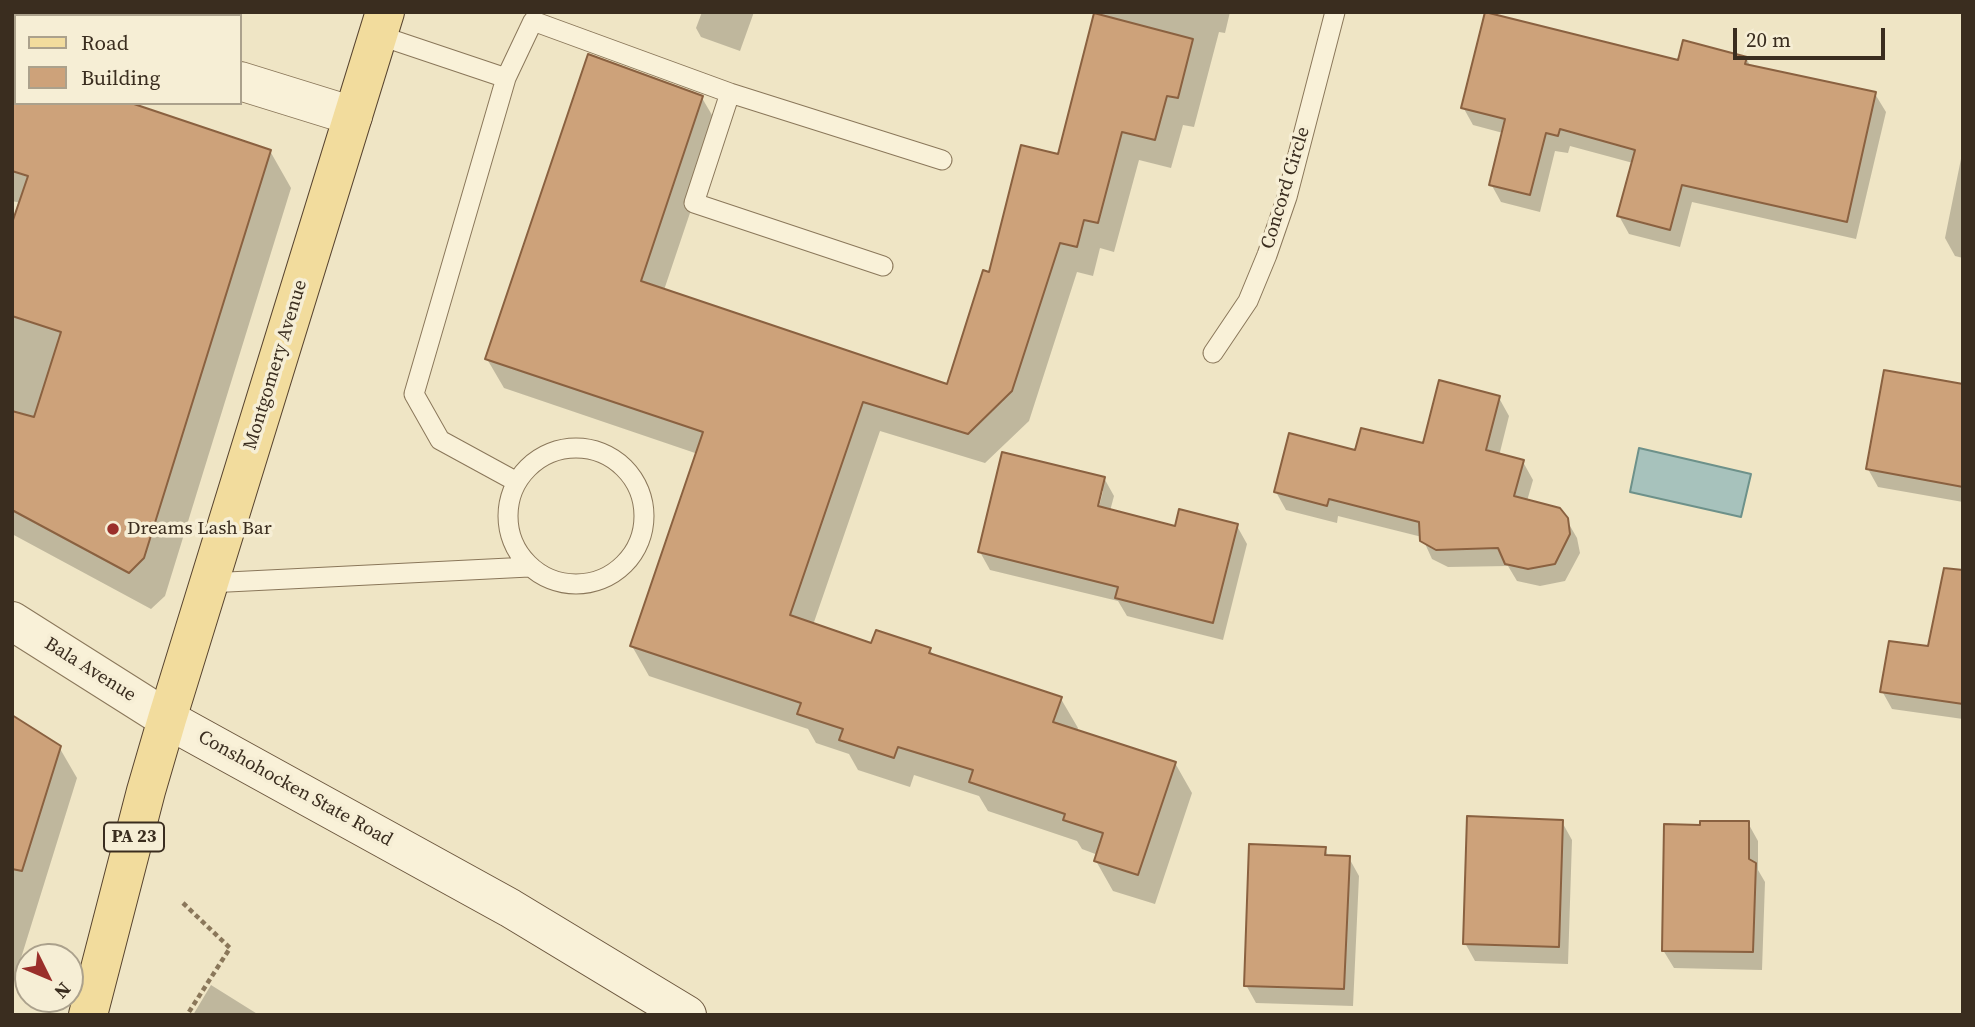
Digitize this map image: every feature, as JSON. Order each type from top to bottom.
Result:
[{"type":"main road","name":"Montgomery Avenue","points":[[167,719],[382,24]]},
{"type":"main road","points":[[242,82],[353,116]]},
{"type":"main road","name":"Bala Avenue","points":[[12,621],[167,719]]},
{"type":"main road","name":"PA 23","points":[[88,1015],[167,719]]},
{"type":"main road","name":"Conshohocken State Road","points":[[167,719],[510,908],[687,1015]]},
{"type":"lane","name":"Concord Circle","points":[[1213,353],[1248,302],[1267,255],[1287,197],[1335,12]]},
{"type":"lane","points":[[517,482],[440,440],[414,394],[506,78],[533,21],[730,93],[943,160]]},
{"type":"lane","points":[[382,24],[506,78]]},
{"type":"lane","points":[[730,93],[694,203],[883,266]]},
{"type":"lane","points":[[586,447],[607,454],[625,468],[638,485],[644,507],[643,529],[636,548],[624,565],[607,577],[588,584],[567,584],[548,578],[529,567],[516,549],[508,529],[508,507],[517,482],[526,468],[543,455],[564,448],[586,447]]},
{"type":"lane","points":[[208,583],[529,567]]},
{"type":"path","points":[[183,903],[229,948],[187,1015]]},
{"type":"water","points":[[1639,448],[1751,474],[1741,517],[1630,492]]},
{"type":"building","points":[[1485,12],[1678,60],[1683,40],[1747,57],[1745,64],[1876,92],[1847,222],[1682,185],[1670,230],[1617,216],[1635,150],[1560,129],[1558,136],[1546,133],[1530,195],[1489,185],[1505,119],[1461,108]]},
{"type":"building","points":[[1094,13],[1193,39],[1178,98],[1167,96],[1155,140],[1122,132],[1098,223],[1084,220],[1077,247],[1060,243],[1012,391],[968,434],[863,402],[790,615],[871,643],[876,630],[931,648],[929,653],[1062,697],[1053,722],[1176,762],[1138,875],[1094,861],[1103,833],[1063,820],[1065,814],[969,782],[973,770],[898,747],[894,758],[839,740],[843,729],[797,714],[801,703],[630,646],[703,432],[485,359],[588,54],[703,96],[641,281],[947,384],[983,270],[989,272],[1021,145],[1058,154]]},
{"type":"building","points":[[12,103],[137,105],[271,150],[144,558],[129,573],[12,510],[12,411],[34,417],[61,332],[12,316],[12,223],[28,176],[12,171]]},
{"type":"building","points":[[1884,370],[1963,384],[1963,487],[1866,469]]},
{"type":"building","points":[[1439,380],[1500,396],[1486,450],[1524,460],[1514,496],[1560,508],[1568,518],[1570,534],[1555,564],[1528,569],[1505,564],[1498,548],[1436,550],[1420,541],[1419,522],[1329,499],[1327,506],[1274,492],[1289,433],[1355,450],[1361,428],[1423,443]]},
{"type":"building","points":[[1002,452],[1105,477],[1098,506],[1175,526],[1179,509],[1238,524],[1213,623],[1115,598],[1118,587],[978,552]]},
{"type":"building","points":[[1944,568],[1963,570],[1963,704],[1880,692],[1889,641],[1928,646]]},
{"type":"building","points":[[12,715],[61,746],[22,871],[12,869]]},
{"type":"building","points":[[1467,816],[1563,820],[1559,947],[1463,944]]},
{"type":"building","points":[[1700,821],[1749,821],[1749,859],[1756,863],[1753,952],[1662,951],[1664,824],[1700,825]]},
{"type":"building","points":[[1249,844],[1326,847],[1325,855],[1350,856],[1344,989],[1244,986]]},
{"type":"place","name":"Dreams Lash Bar","points":[[113,529]]}]
